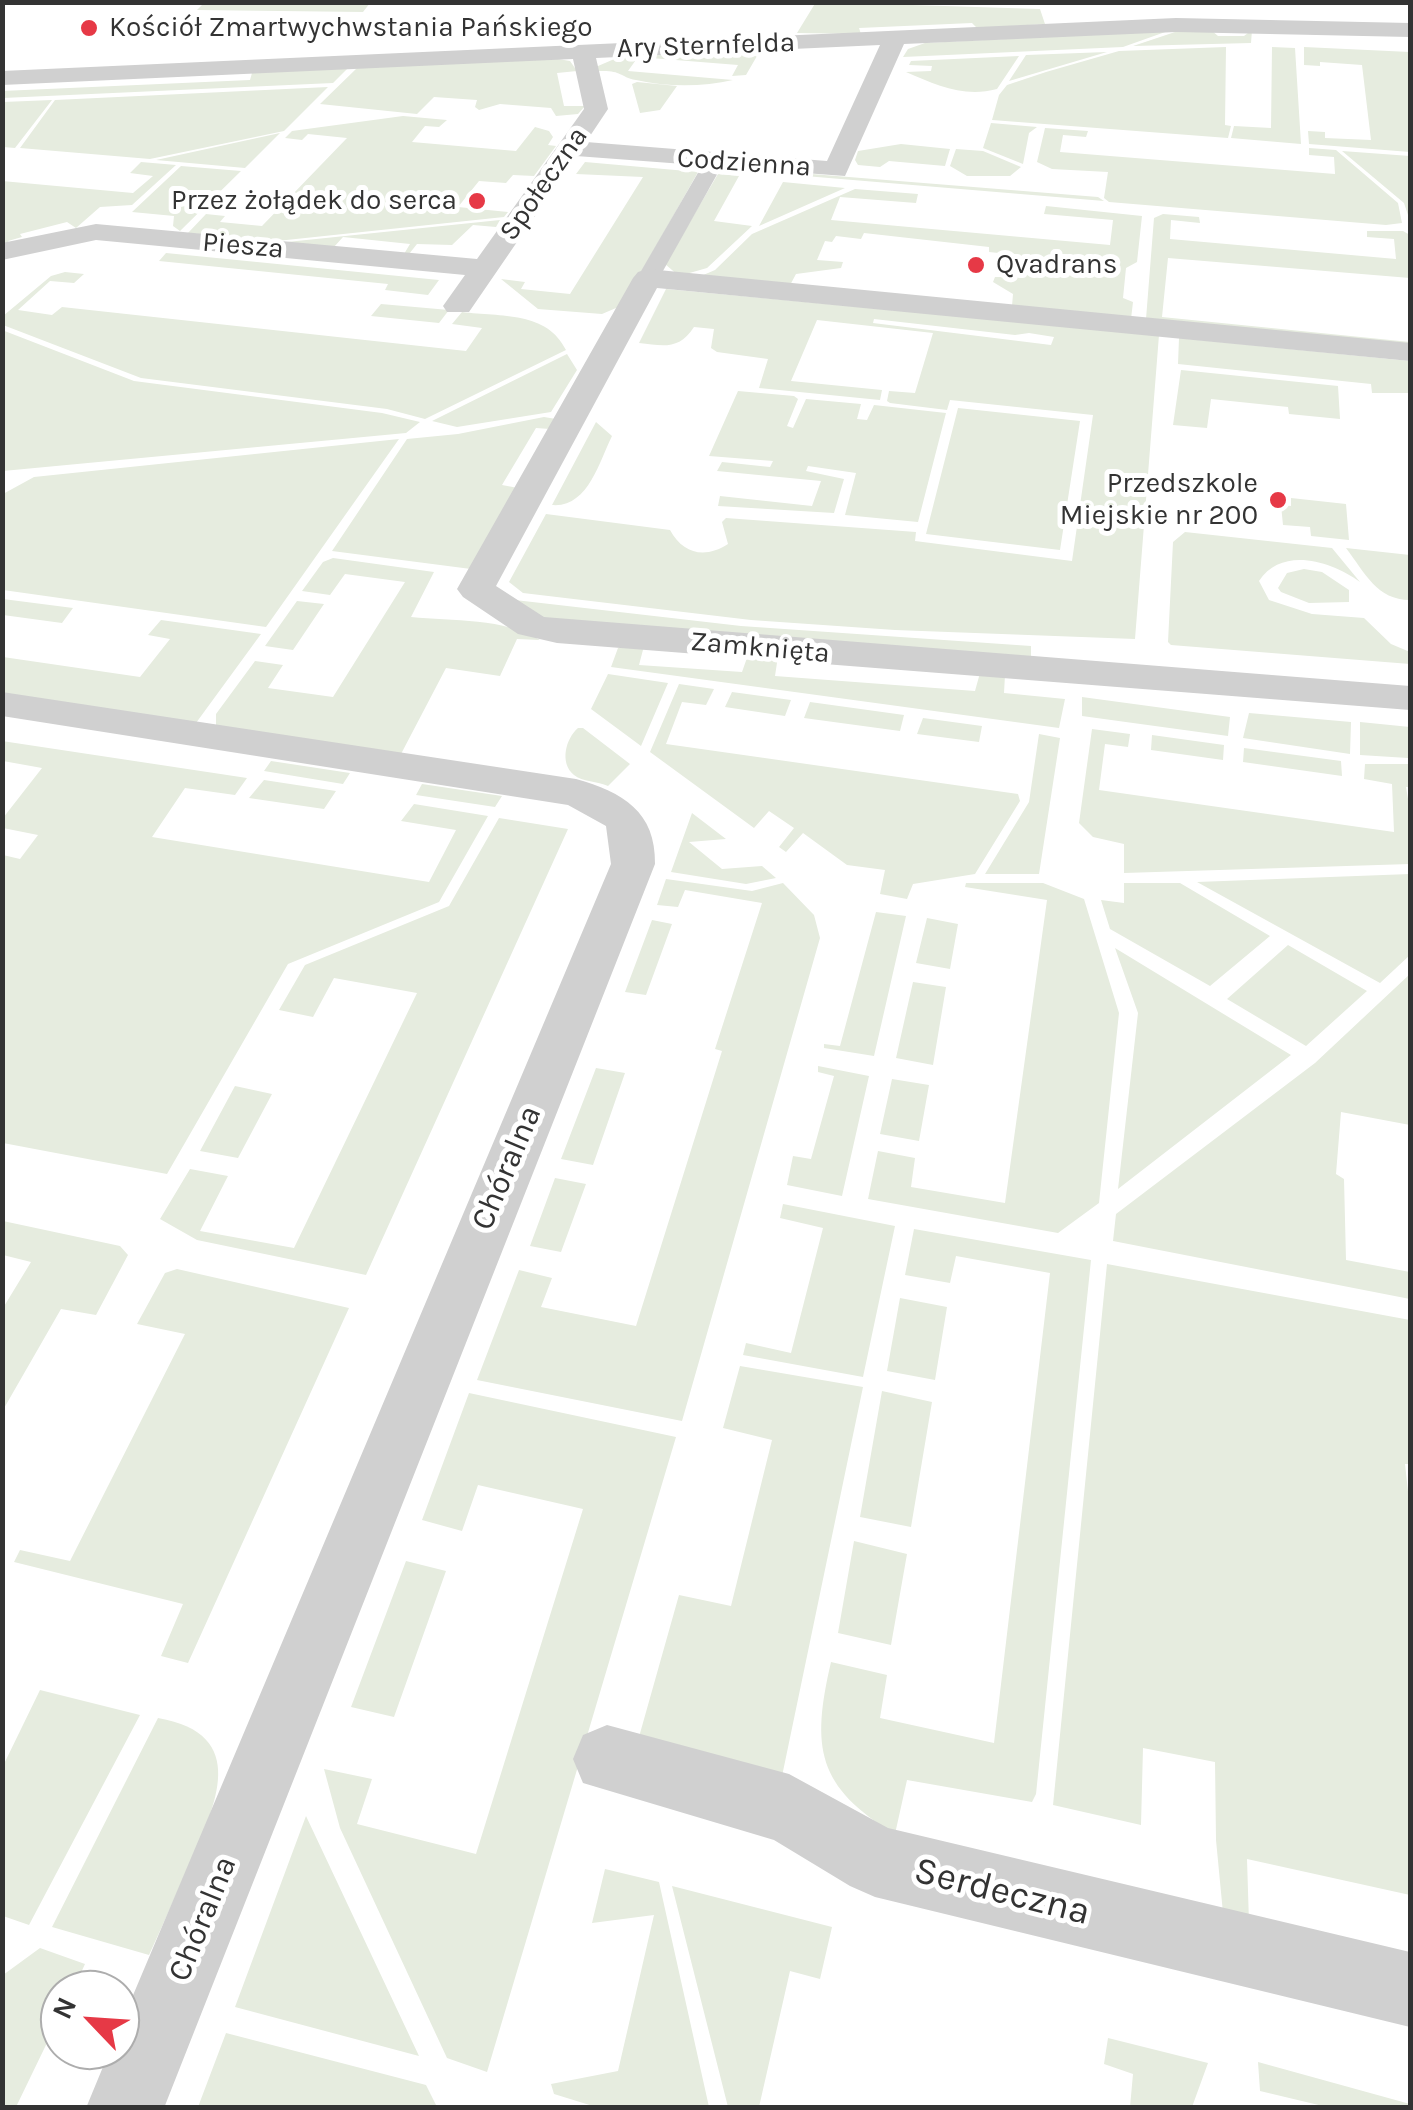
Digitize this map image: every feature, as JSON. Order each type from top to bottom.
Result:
[{"type":"street","name":"Ary Sternfelda","points":[[2,78],[1209,24],[1410,30]]},
{"type":"street","name":"Codzienna","points":[[568,148],[836,170],[889,60],[895,38]]},
{"type":"street","name":"Społeczna","points":[[458,306],[596,110],[583,52]]},
{"type":"street","name":"Zamknięta","points":[[708,171],[483,574],[476,588],[480,593],[543,630],[1410,698]]},
{"type":"street","name":"Piesza","points":[[2,252],[96,232],[486,268]]},
{"type":"street","points":[[648,278],[1410,352]]},
{"type":"street","name":"Chóralna","points":[[2,704],[576,793],[604,804],[628,821],[635,841],[633,864],[126,2108]]},
{"type":"street","name":"Serdeczna","points":[[607,1760],[789,1809],[875,1861],[1410,1990]]},
{"type":"shaded area","points":[[205,2],[370,3],[363,12],[197,10]]},
{"type":"shaded area","points":[[816,2],[1040,9],[1045,24],[977,28],[972,23],[859,28],[861,34],[797,33]]},
{"type":"shaded area","points":[[1211,30],[1218,36],[1244,36],[1252,30],[1251,43],[1133,46],[1178,31]]},
{"type":"shaded area","points":[[1168,31],[1123,47],[903,57],[908,49],[925,43]]},
{"type":"shaded area","points":[[1226,47],[1225,125],[1231,126],[1228,138],[992,120],[999,95],[1007,85],[1046,72],[1119,51]]},
{"type":"shaded area","points":[[1272,47],[1295,48],[1301,144],[1231,138],[1234,126],[1271,128]]},
{"type":"shaded area","points":[[1304,47],[1410,52],[1410,152],[1309,144],[1308,131],[1325,132],[1325,138],[1371,140],[1362,65],[1304,65]]},
{"type":"shaded area","points":[[748,51],[757,56],[746,75],[732,76],[738,65],[638,57],[628,71],[733,80],[709,84],[660,84],[598,71],[598,66],[619,57]]},
{"type":"shaded area","points":[[1107,52],[1009,81],[1026,55]]},
{"type":"shaded area","points":[[1019,56],[997,89],[985,91],[950,89],[906,72],[931,71],[932,66],[909,65],[911,61]]},
{"type":"shaded area","points":[[570,61],[577,71],[557,73],[564,106],[585,106],[578,114],[556,116],[551,108],[500,104],[479,110],[475,107],[477,100],[434,97],[417,114],[320,104],[357,68]]},
{"type":"shaded area","points":[[348,68],[333,83],[3,98],[2,91],[250,80],[252,73]]},
{"type":"shaded area","points":[[632,84],[677,86],[660,110],[640,113]]},
{"type":"shaded area","points":[[328,87],[284,131],[150,159],[20,148],[55,100]]},
{"type":"shaded area","points":[[52,100],[15,148],[3,147],[3,102]]},
{"type":"shaded area","points":[[403,116],[447,120],[439,127],[425,126],[412,142],[516,151],[535,127],[549,131],[553,137],[548,145],[556,146],[534,176],[513,175],[506,183],[479,181],[458,207],[508,212],[504,217],[277,241],[188,233],[206,214],[225,216],[220,222],[262,226],[347,138],[308,134],[302,140],[285,138],[292,131]]},
{"type":"shaded area","points":[[991,123],[1037,127],[1029,133],[1023,164],[983,148]]},
{"type":"shaded area","points":[[1045,128],[1088,131],[1086,137],[1063,135],[1060,152],[1335,174],[1334,157],[1309,155],[1309,148],[1336,150],[1398,203],[1402,223],[1386,225],[1109,202],[1104,198],[1108,172],[1052,169],[1037,162]]},
{"type":"shaded area","points":[[280,133],[245,168],[156,160]]},
{"type":"shaded area","points":[[901,144],[950,149],[945,166],[889,161],[880,167],[858,165],[855,160],[858,151]]},
{"type":"shaded area","points":[[956,149],[983,151],[1021,167],[1010,176],[967,176],[950,166]]},
{"type":"shaded area","points":[[1342,151],[1410,156],[1410,221],[1404,203]]},
{"type":"shaded area","points":[[141,162],[176,165],[132,205],[100,207],[76,228],[67,222],[20,234],[22,237],[8,241],[12,246],[3,248],[2,181],[133,193],[153,176],[130,173]]},
{"type":"shaded area","points":[[585,162],[698,172],[623,305],[602,314],[538,309],[501,279],[525,282],[521,289],[570,294],[643,177],[576,174]]},
{"type":"shaded area","points":[[181,166],[241,171],[180,231],[173,226],[174,216],[132,212]]},
{"type":"shaded area","points":[[718,174],[739,176],[714,221],[752,226],[707,268],[679,276],[665,264]]},
{"type":"shaded area","points":[[793,175],[1098,197],[1104,201]]},
{"type":"shaded area","points":[[783,182],[845,188],[759,226]]},
{"type":"shaded area","points":[[855,189],[918,194],[916,203],[840,197],[831,220],[1110,245],[1113,220],[1044,214],[1046,206],[1142,216],[1137,262],[1126,268],[1123,298],[1133,302],[1131,319],[1012,306],[1013,294],[993,282],[995,277],[1001,277],[1008,254],[989,252],[989,247],[864,233],[861,239],[836,236],[832,242],[825,241],[817,260],[843,262],[841,268],[796,274],[789,287],[694,279],[715,270],[752,234]]},
{"type":"shaded area","points":[[1163,214],[1199,217],[1200,223],[1171,220],[1170,239],[1396,259],[1394,239],[1367,237],[1367,231],[1403,231],[1410,235],[1410,278],[1168,258],[1162,317],[1410,342],[1410,348],[1150,323],[1146,319],[1154,218]]},
{"type":"shaded area","points":[[500,220],[496,227],[473,225],[452,245],[417,244],[409,254],[404,254],[410,244],[343,237],[334,247],[287,242]]},
{"type":"shaded area","points":[[166,253],[439,280],[428,295],[385,290],[388,284],[159,261]]},
{"type":"shaded area","points":[[65,272],[84,274],[74,283],[50,281],[18,310],[52,315],[62,307],[466,351],[482,328],[452,324],[462,312],[535,322],[558,337],[566,350],[425,419],[387,409],[141,378],[3,325],[3,316],[51,276]]},
{"type":"shaded area","points":[[666,289],[1159,335],[1135,639],[751,620],[523,593],[509,582],[546,514],[670,530],[681,544],[695,552],[711,552],[728,544],[722,522],[726,518],[916,532],[915,541],[1072,561],[1093,415],[950,400],[947,410],[890,403],[889,391],[915,393],[933,333],[817,320],[791,381],[882,390],[880,400],[759,388],[768,359],[717,352],[711,348],[714,329],[694,327],[683,340],[670,345],[639,343]],"holes":[[[874,319],[1054,337],[1051,345],[873,323]]]},
{"type":"shaded area","points":[[381,304],[449,310],[439,323],[371,316]]},
{"type":"shaded area","points":[[2,330],[134,381],[382,413],[420,422],[406,433],[3,471]]},
{"type":"shaded area","points":[[1179,338],[1410,361],[1410,393],[1372,393],[1371,384],[1178,364]]},
{"type":"shaded area","points":[[567,354],[577,370],[551,412],[457,427],[432,421]]},
{"type":"shaded area","points":[[1181,370],[1338,386],[1340,419],[1289,414],[1288,407],[1211,399],[1207,428],[1173,425]]},
{"type":"shaded area","points":[[738,391],[794,396],[798,399],[787,426],[793,428],[806,399],[861,404],[857,419],[867,420],[874,405],[946,413],[918,522],[845,515],[856,473],[808,466],[806,471],[844,479],[834,513],[718,506],[720,496],[812,506],[821,481],[717,471],[722,462],[770,467],[773,461],[709,456]]},
{"type":"shaded area","points":[[958,408],[1080,421],[1060,550],[926,534]]},
{"type":"shaded area","points":[[544,417],[556,419],[550,429],[536,428],[502,485],[518,488],[471,569],[332,551],[407,439],[458,434]]},
{"type":"shaded area","points":[[596,422],[612,436],[597,470],[575,499],[552,505]]},
{"type":"shaded area","points":[[399,439],[266,627],[3,590],[3,494],[34,477]]},
{"type":"shaded area","points":[[1291,498],[1346,504],[1349,540],[1311,536],[1310,527],[1283,525],[1281,505],[1291,506]]},
{"type":"shaded area","points":[[1185,532],[1332,548],[1360,582],[1321,563],[1293,560],[1280,563],[1259,581],[1269,600],[1312,614],[1364,618],[1391,644],[1410,652],[1410,664],[1171,645],[1168,642],[1173,542]]},
{"type":"shaded area","points":[[1346,548],[1410,555],[1410,600],[1380,590]]},
{"type":"shaded area","points":[[333,558],[434,572],[411,617],[495,624],[540,640],[517,639],[500,676],[446,668],[401,754],[216,726],[216,714],[255,661],[283,665],[268,688],[333,697],[405,582],[345,574],[330,595],[302,591],[323,562]]},
{"type":"shaded area","points":[[1304,569],[1322,572],[1349,590],[1349,602],[1309,603],[1281,592],[1278,588],[1287,573]]},
{"type":"shaded area","points":[[3,599],[73,608],[62,623],[3,615]]},
{"type":"shaded area","points":[[515,600],[741,626],[1031,646],[1031,660],[548,623]]},
{"type":"shaded area","points":[[297,601],[324,604],[293,650],[265,646]]},
{"type":"shaded area","points":[[161,620],[261,634],[196,723],[3,693],[3,657],[140,677],[170,639],[148,635]]},
{"type":"shaded area","points":[[644,646],[639,665],[742,672],[748,655],[778,656],[775,676],[975,691],[980,673],[1005,675],[1004,693],[1065,699],[1059,728],[611,667],[618,648]]},
{"type":"shaded area","points":[[608,674],[668,683],[641,746],[591,709]]},
{"type":"shaded area","points":[[679,684],[714,689],[706,705],[682,702],[666,744],[1018,794],[1020,801],[975,874],[913,884],[907,899],[880,894],[885,870],[847,865],[803,833],[786,852],[779,847],[794,828],[769,811],[754,828],[650,752]]},
{"type":"shaded area","points":[[732,692],[791,700],[785,716],[725,707]]},
{"type":"shaded area","points":[[1082,697],[1230,717],[1228,736],[1082,716]]},
{"type":"shaded area","points":[[810,702],[904,715],[900,731],[804,718]]},
{"type":"shaded area","points":[[1249,713],[1351,722],[1350,754],[1243,738]]},
{"type":"shaded area","points":[[923,718],[982,726],[979,742],[917,734]]},
{"type":"shaded area","points":[[1360,722],[1410,727],[1408,758],[1360,755]]},
{"type":"shaded area","points":[[578,728],[630,764],[608,786],[581,779],[569,770],[566,751]]},
{"type":"shaded area","points":[[1092,729],[1130,734],[1128,747],[1105,744],[1099,790],[1394,832],[1392,784],[1364,779],[1365,764],[1410,764],[1410,787],[1406,787],[1410,864],[1124,873],[1124,844],[1093,837],[1079,823]]},
{"type":"shaded area","points":[[1039,734],[1060,738],[1039,874],[985,874],[1029,802]]},
{"type":"shaded area","points":[[1152,735],[1224,745],[1223,760],[1151,750]]},
{"type":"shaded area","points":[[2,741],[247,778],[235,795],[185,788],[152,837],[429,882],[456,830],[401,821],[414,804],[488,816],[439,902],[288,964],[167,1174],[3,1143],[3,855],[20,859],[38,835],[3,828],[3,818],[42,768],[3,761]]},
{"type":"shaded area","points":[[1244,748],[1341,761],[1342,776],[1243,762]]},
{"type":"shaded area","points":[[271,761],[350,773],[343,784],[264,771]]},
{"type":"shaded area","points":[[264,780],[336,791],[324,809],[249,798]]},
{"type":"shaded area","points":[[422,784],[502,796],[495,807],[416,795]]},
{"type":"shaded area","points":[[692,813],[726,839],[689,842],[722,869],[762,866],[776,878],[746,884],[671,872]]},
{"type":"shaded area","points":[[499,818],[568,829],[366,1275],[197,1240],[160,1219],[190,1169],[228,1176],[200,1231],[294,1248],[417,993],[334,978],[313,1017],[279,1010],[305,965],[449,906]]},
{"type":"shaded area","points":[[1410,874],[1410,955],[1380,983],[1197,882]]},
{"type":"shaded area","points":[[666,879],[752,891],[783,883],[814,915],[820,938],[682,1421],[477,1380],[519,1270],[552,1278],[541,1307],[636,1326],[722,1051],[715,1049],[762,903],[685,890],[678,907],[657,905]]},
{"type":"shaded area","points":[[966,883],[1043,883],[1084,899],[1119,1013],[1099,1203],[1058,1233],[868,1199],[878,1151],[915,1158],[911,1187],[1005,1203],[1047,900],[965,887]]},
{"type":"shaded area","points":[[1124,883],[1180,883],[1270,936],[1210,986],[1110,929],[1101,900],[1124,903]]},
{"type":"shaded area","points":[[876,912],[906,916],[874,1056],[824,1048],[824,1044],[840,1046]]},
{"type":"shaded area","points":[[927,918],[958,924],[950,969],[916,963]]},
{"type":"shaded area","points":[[652,920],[672,924],[646,995],[625,992]]},
{"type":"shaded area","points":[[1288,945],[1367,991],[1306,1046],[1227,999]]},
{"type":"shaded area","points":[[1115,948],[1291,1055],[1118,1189],[1138,1013]]},
{"type":"shaded area","points":[[1410,974],[1410,1125],[1341,1112],[1336,1174],[1344,1179],[1346,1260],[1410,1272],[1410,1299],[1113,1241],[1116,1214],[1315,1063]]},
{"type":"shaded area","points":[[913,982],[946,987],[933,1065],[896,1058]]},
{"type":"shaded area","points":[[818,1066],[869,1076],[842,1196],[787,1185],[793,1156],[811,1159],[834,1076],[818,1072]]},
{"type":"shaded area","points":[[596,1068],[625,1073],[593,1165],[561,1159]]},
{"type":"shaded area","points":[[892,1079],[929,1085],[919,1141],[880,1134]]},
{"type":"shaded area","points":[[235,1086],[272,1094],[238,1158],[200,1151]]},
{"type":"shaded area","points":[[555,1178],[586,1184],[561,1252],[530,1246]]},
{"type":"shaded area","points":[[783,1204],[895,1226],[863,1377],[743,1355],[746,1343],[791,1353],[823,1228],[780,1218]]},
{"type":"shaded area","points":[[3,1221],[120,1246],[128,1255],[96,1315],[61,1309],[3,1410],[3,1308],[31,1262],[3,1255]]},
{"type":"shaded area","points":[[914,1229],[1091,1260],[1036,1794],[1032,1802],[907,1780],[895,1834],[849,1799],[826,1763],[822,1719],[831,1662],[887,1675],[880,1718],[994,1743],[1050,1273],[956,1256],[950,1283],[905,1275]]},
{"type":"shaded area","points":[[1107,1264],[1410,1320],[1410,1464],[1405,1464],[1410,1510],[1410,1895],[1247,1859],[1249,1923],[1223,1913],[1216,1840],[1215,1762],[1143,1748],[1141,1825],[1053,1805]]},
{"type":"shaded area","points":[[177,1269],[349,1308],[188,1663],[161,1656],[183,1604],[14,1562],[20,1550],[70,1561],[185,1334],[137,1324],[165,1273]]},
{"type":"shaded area","points":[[900,1298],[947,1307],[935,1380],[887,1371]]},
{"type":"shaded area","points":[[740,1366],[863,1387],[781,1781],[637,1744],[679,1595],[731,1606],[772,1440],[723,1428]]},
{"type":"shaded area","points":[[882,1391],[932,1402],[911,1527],[860,1517]]},
{"type":"shaded area","points":[[469,1393],[676,1437],[487,2072],[447,2058],[340,1828],[324,1769],[372,1779],[357,1824],[476,1854],[583,1509],[478,1485],[462,1531],[422,1520]]},
{"type":"shaded area","points":[[854,1541],[907,1554],[891,1645],[838,1633]]},
{"type":"shaded area","points":[[406,1561],[446,1571],[394,1717],[351,1707]]},
{"type":"shaded area","points":[[40,1690],[140,1715],[29,1925],[3,1916],[3,1766]]},
{"type":"shaded area","points":[[158,1718],[187,1726],[206,1739],[216,1756],[218,1775],[209,1819],[149,1955],[52,1927]]},
{"type":"shaded area","points":[[306,1816],[419,2056],[235,2007]]},
{"type":"shaded area","points":[[605,1869],[659,1882],[709,2107],[596,2107],[554,2094],[551,2084],[618,2071],[654,1915],[592,1923]]},
{"type":"shaded area","points":[[672,1886],[832,1927],[820,1979],[790,1971],[759,2107],[728,2107]]},
{"type":"shaded area","points":[[40,1948],[85,1964],[82,1970],[40,1970],[40,2057],[16,2107],[3,2107],[3,1975]]},
{"type":"shaded area","points":[[226,2033],[426,2085],[437,2107],[198,2107]]},
{"type":"shaded area","points":[[1108,2038],[1208,2063],[1192,2107],[1130,2107],[1133,2074],[1104,2064]]},
{"type":"shaded area","points":[[1258,2062],[1410,2107],[1327,2107],[1260,2091]]},
{"type":"place","name":"Kościół Zmartwychwstania Pańskiego","points":[[89,28]]},
{"type":"place","name":"Przez żołądek do serca","points":[[477,201]]},
{"type":"place","name":"Qvadrans","points":[[976,265]]},
{"type":"place","name":"Przedszkole Miejskie nr 200","points":[[1278,500]]}]
